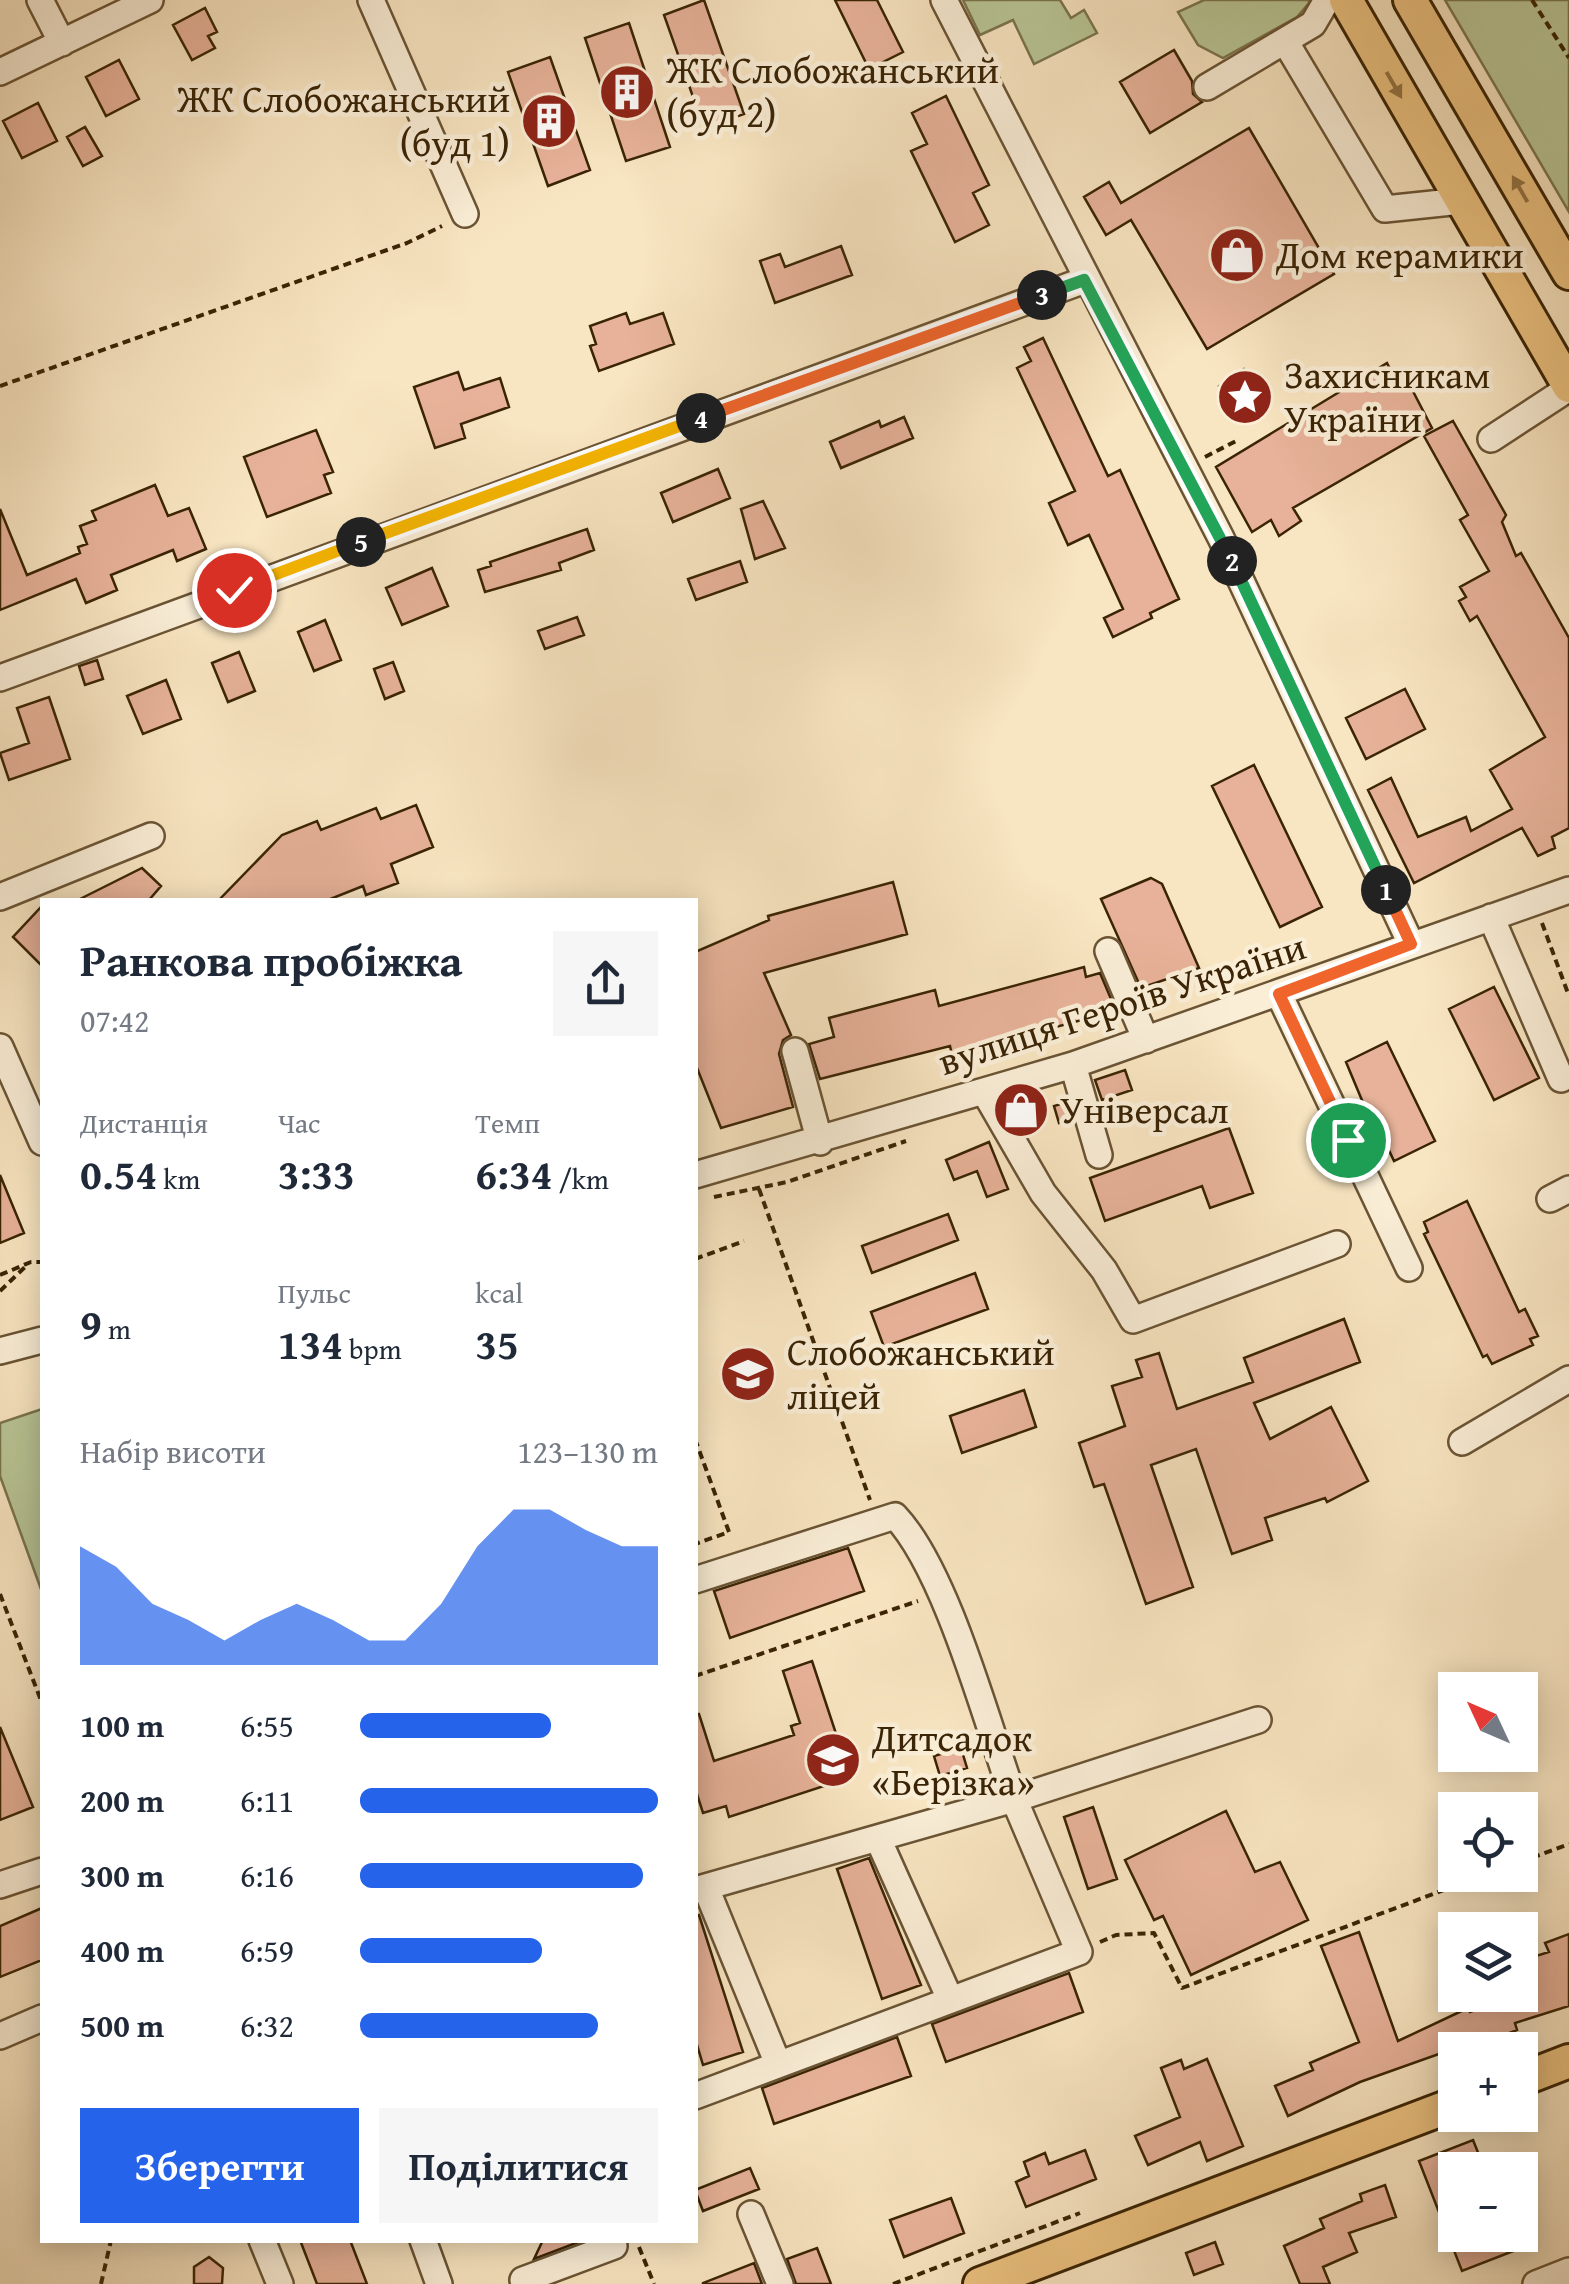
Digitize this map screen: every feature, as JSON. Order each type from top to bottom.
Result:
[{"type":"main road","points":[[1346,0],[1569,387]]},
{"type":"main road","points":[[1410,0],[1569,273]]},
{"type":"main road","points":[[1538,2073],[1569,2061]]},
{"type":"main road","points":[[980,2284],[1438,2110]]},
{"type":"street","points":[[40,0],[62,42]]},
{"type":"street","points":[[0,72],[150,0]]},
{"type":"street","points":[[371,0],[465,214]]},
{"type":"street","points":[[944,0],[1084,280],[1184,468],[1411,944]]},
{"type":"street","points":[[1207,87],[1312,24],[1327,0]]},
{"type":"street","points":[[1285,40],[1386,209],[1460,201]]},
{"type":"street","points":[[0,677],[1084,280]]},
{"type":"street","points":[[1491,439],[1569,387]]},
{"type":"street","points":[[0,897],[151,836]]},
{"type":"street","name":"вулиця Героїв України","points":[[698,1174],[820,1142],[1073,1065],[1569,890]]},
{"type":"street","points":[[1491,917],[1562,1079]]},
{"type":"street","points":[[1108,951],[1146,1040]]},
{"type":"street","points":[[1279,994],[1409,1268]]},
{"type":"street","points":[[0,1047],[40,1137]]},
{"type":"street","points":[[795,1051],[820,1142]]},
{"type":"street","points":[[1073,1065],[1099,1154]]},
{"type":"street","points":[[984,1091],[1044,1193],[1104,1270],[1133,1320],[1337,1244]]},
{"type":"street","points":[[0,1351],[40,1341]]},
{"type":"street","points":[[1462,1442],[1569,1379]]},
{"type":"street","points":[[698,1579],[895,1516],[912,1535],[940,1593],[1014,1799],[1078,1952],[698,2095]]},
{"type":"street","points":[[778,2064],[700,1889],[880,1841],[1258,1720]]},
{"type":"street","points":[[880,1841],[950,2000]]},
{"type":"street","points":[[0,1885],[40,1871]]},
{"type":"street","points":[[0,2036],[40,2019]]},
{"type":"street","points":[[751,2214],[780,2284]]},
{"type":"street","points":[[263,2243],[280,2284]]},
{"type":"street","points":[[424,2243],[439,2284]]},
{"type":"street","points":[[523,2280],[563,2275],[625,2243]]},
{"type":"street","points":[[1536,2284],[1569,2270]]},
{"type":"path","points":[[1532,0],[1569,58]]},
{"type":"path","points":[[0,386],[407,243],[465,214]]},
{"type":"path","points":[[1184,468],[1236,441]]},
{"type":"path","points":[[1538,914],[1569,996]]},
{"type":"path","points":[[759,1188],[876,1519]]},
{"type":"path","points":[[698,1258],[744,1241]]},
{"type":"path","points":[[0,1291],[30,1262]]},
{"type":"path","points":[[0,1274],[40,1262]]},
{"type":"path","points":[[698,1447],[728,1532],[698,1543]]},
{"type":"path","points":[[698,1675],[940,1593]]},
{"type":"path","points":[[0,1594],[40,1699]]},
{"type":"path","points":[[1538,1855],[1569,1844]]},
{"type":"path","points":[[1078,1952],[1116,1935],[1154,1933],[1182,1988],[1439,1892]]},
{"type":"path","points":[[100,2284],[110,2243]]},
{"type":"path","points":[[625,2243],[654,2284]]},
{"type":"green space","points":[[963,0],[1060,0],[1071,18],[1084,10],[1097,33],[1034,64],[1013,20],[980,35]]},
{"type":"green space","points":[[1204,0],[1309,3],[1297,17],[1223,58],[1198,45],[1178,12]]},
{"type":"green space","points":[[1445,0],[1569,0],[1569,212]]},
{"type":"green space","points":[[1244,369],[1267,406],[1240,421],[1219,386]]},
{"type":"green space","points":[[40,1410],[40,1586],[0,1476],[0,1423]]},
{"type":"building","points":[[704,0],[744,114],[704,128],[664,15]]},
{"type":"building","points":[[835,0],[877,0],[903,52],[869,69]]},
{"type":"building","points":[[205,8],[217,32],[208,36],[215,48],[192,60],[173,25]]},
{"type":"building","name":"ЖК Слобожанський (буд 2)","points":[[629,23],[670,147],[626,161],[585,38]]},
{"type":"building","points":[[1174,50],[1192,81],[1193,94],[1202,102],[1150,133],[1120,82]]},
{"type":"building","name":"ЖК Слобожанський (буд 1)","points":[[550,57],[590,170],[548,186],[508,72]]},
{"type":"building","points":[[119,60],[139,99],[106,116],[86,77]]},
{"type":"building","points":[[946,96],[989,185],[973,193],[989,225],[955,242],[911,151],[927,144],[912,113]]},
{"type":"building","points":[[38,103],[57,141],[22,158],[3,121]]},
{"type":"building","points":[[85,127],[102,156],[83,166],[67,137]]},
{"type":"building","name":"Дом керамики","points":[[1249,128],[1334,274],[1207,349],[1131,220],[1106,235],[1084,197],[1109,182],[1121,203]]},
{"type":"building","points":[[841,246],[852,275],[775,303],[760,261],[780,254],[785,267]]},
{"type":"building","points":[[626,313],[630,324],[663,313],[674,344],[599,371],[590,346],[596,344],[590,326]]},
{"type":"building","points":[[1043,338],[1108,476],[1120,470],[1179,599],[1113,637],[1104,618],[1123,609],[1089,535],[1068,545],[1049,503],[1075,491],[1017,368],[1031,361],[1024,347]]},
{"type":"building","points":[[1387,363],[1396,380],[1404,374],[1432,428],[1293,508],[1301,521],[1279,536],[1271,520],[1252,532],[1216,467]]},
{"type":"building","points":[[458,372],[464,390],[500,378],[509,407],[461,424],[465,438],[435,448],[414,387]]},
{"type":"building","points":[[904,417],[913,438],[841,468],[830,442],[879,421],[881,427]]},
{"type":"building","points":[[1453,421],[1506,515],[1502,522],[1516,556],[1521,553],[1569,638],[1569,828],[1552,837],[1555,848],[1538,856],[1522,828],[1414,883],[1368,790],[1391,778],[1418,837],[1466,817],[1471,831],[1512,809],[1490,770],[1545,737],[1477,616],[1470,621],[1459,601],[1466,597],[1460,587],[1489,571],[1460,520],[1468,515],[1424,436]]},
{"type":"building","points":[[316,430],[333,472],[324,475],[331,493],[267,517],[244,457]]},
{"type":"building","points":[[718,469],[730,498],[673,522],[661,493]]},
{"type":"building","points":[[155,485],[168,516],[189,508],[206,549],[177,561],[173,550],[111,575],[117,590],[86,603],[76,579],[0,610],[0,509],[27,575],[80,553],[78,547],[87,544],[80,526],[96,520],[92,511]]},
{"type":"building","points":[[763,501],[785,548],[755,559],[741,509]]},
{"type":"building","points":[[587,529],[594,550],[559,563],[561,570],[485,592],[478,570],[491,566],[490,562]]},
{"type":"building","points":[[740,561],[747,582],[696,600],[688,579]]},
{"type":"building","points":[[432,568],[448,606],[402,625],[386,588]]},
{"type":"building","points":[[577,617],[584,635],[545,649],[538,631]]},
{"type":"building","points":[[325,620],[341,660],[314,671],[298,632]]},
{"type":"building","points":[[239,652],[255,691],[228,702],[212,663]]},
{"type":"building","points":[[97,660],[103,679],[85,685],[79,666]]},
{"type":"building","points":[[393,662],[404,691],[385,699],[374,669]]},
{"type":"building","points":[[166,680],[181,719],[143,734],[127,696]]},
{"type":"building","points":[[1405,689],[1425,729],[1366,759],[1346,718]]},
{"type":"building","points":[[49,697],[70,759],[9,780],[0,753],[29,743],[17,708]]},
{"type":"building","points":[[1254,765],[1322,907],[1280,927],[1212,786]]},
{"type":"building","points":[[416,805],[433,847],[391,864],[398,883],[366,895],[363,886],[333,898],[221,898],[282,835],[317,821],[321,830],[376,808],[381,819]]},
{"type":"building","points":[[142,868],[161,886],[151,898],[82,898]]},
{"type":"building","points":[[1151,878],[1162,884],[1199,968],[1141,988],[1101,899]]},
{"type":"building","points":[[893,882],[907,934],[764,973],[791,1035],[783,1040],[779,1054],[793,1107],[721,1128],[698,1070],[698,951],[769,920],[768,916]]},
{"type":"building","points":[[40,908],[40,964],[13,937]]},
{"type":"building","points":[[1084,967],[1086,977],[1100,973],[1114,1006],[1103,1009],[1104,1014],[952,1055],[950,1046],[820,1079],[809,1044],[834,1037],[829,1018],[935,990],[939,1006]]},
{"type":"building","points":[[1494,987],[1539,1078],[1494,1100],[1449,1009]]},
{"type":"building","points":[[1387,1042],[1435,1141],[1394,1161],[1378,1127],[1374,1129],[1346,1062]]},
{"type":"building","points":[[1125,1070],[1132,1090],[1102,1100],[1095,1080]]},
{"type":"building","points":[[1067,1102],[1072,1120],[1059,1123],[1054,1106]]},
{"type":"building","points":[[1229,1128],[1253,1193],[1210,1208],[1202,1186],[1105,1221],[1090,1178]]},
{"type":"building","points":[[989,1142],[1008,1189],[987,1197],[977,1171],[954,1180],[946,1160]]},
{"type":"building","points":[[0,1175],[24,1233],[0,1243]]},
{"type":"building","points":[[1467,1201],[1519,1312],[1525,1309],[1538,1336],[1530,1339],[1533,1345],[1492,1364],[1487,1355],[1483,1357],[1424,1234],[1428,1232],[1424,1222]]},
{"type":"building","points":[[948,1214],[958,1240],[872,1273],[862,1246]]},
{"type":"building","points":[[975,1273],[988,1309],[884,1347],[871,1312]]},
{"type":"building","points":[[1344,1319],[1360,1362],[1254,1403],[1270,1439],[1331,1407],[1368,1481],[1327,1502],[1325,1498],[1265,1518],[1272,1540],[1232,1554],[1196,1449],[1151,1465],[1193,1587],[1146,1604],[1104,1484],[1094,1487],[1079,1443],[1125,1426],[1112,1386],[1142,1377],[1136,1360],[1159,1353],[1177,1409],[1253,1382],[1244,1358]]},
{"type":"building","points":[[1024,1390],[1036,1427],[962,1453],[950,1416]]},
{"type":"building","points":[[848,1548],[864,1591],[730,1638],[714,1591]]},
{"type":"building","points":[[812,1661],[848,1770],[821,1779],[824,1786],[729,1817],[726,1806],[703,1813],[698,1797],[698,1714],[714,1761],[794,1735],[791,1726],[800,1723],[783,1671]]},
{"type":"building","points":[[0,1727],[33,1807],[0,1820]]},
{"type":"building","points":[[961,1748],[967,1768],[940,1776],[934,1756]]},
{"type":"building","points":[[1093,1807],[1117,1879],[1088,1889],[1064,1817]]},
{"type":"building","points":[[1226,1811],[1255,1872],[1280,1862],[1308,1920],[1191,1975],[1163,1916],[1154,1920],[1125,1860]]},
{"type":"building","points":[[869,1858],[921,1985],[882,1999],[837,1869]]},
{"type":"building","points":[[40,1909],[40,1961],[0,1977],[0,1926]]},
{"type":"building","points":[[698,1915],[743,2052],[703,2065],[698,2048]]},
{"type":"building","points":[[1359,1932],[1398,2041],[1460,2012],[1538,2012],[1538,1955],[1549,1952],[1545,1943],[1569,1934],[1569,2006],[1515,2023],[1517,2030],[1512,2032],[1438,2032],[1438,2054],[1360,2082],[1288,2116],[1275,2086],[1313,2070],[1310,2063],[1359,2042],[1321,1946]]},
{"type":"building","points":[[1069,1973],[1083,2012],[946,2062],[932,2024]]},
{"type":"building","points":[[897,2037],[911,2076],[774,2124],[762,2088]]},
{"type":"building","points":[[1207,2059],[1243,2146],[1207,2161],[1200,2142],[1148,2165],[1135,2136],[1180,2117],[1161,2068],[1181,2060],[1184,2069]]},
{"type":"building","points":[[1473,2140],[1478,2152],[1442,2152]]},
{"type":"building","points":[[1085,2150],[1096,2179],[1026,2207],[1016,2182],[1029,2176],[1024,2162],[1045,2153],[1049,2164]]},
{"type":"building","points":[[1438,2154],[1438,2210],[1419,2161]]},
{"type":"building","points":[[750,2168],[759,2189],[703,2211],[698,2189]]},
{"type":"building","points":[[1385,2185],[1396,2217],[1349,2233],[1357,2252],[1323,2267],[1330,2284],[1300,2284],[1284,2246],[1324,2228],[1320,2219],[1362,2201],[1360,2194]]},
{"type":"building","points":[[951,2198],[964,2233],[904,2257],[890,2220]]},
{"type":"building","points":[[1215,2242],[1223,2264],[1194,2275],[1186,2253]]},
{"type":"building","points":[[301,2243],[351,2243],[367,2284],[317,2284]]},
{"type":"building","points":[[542,2243],[576,2243],[534,2259]]},
{"type":"building","points":[[817,2248],[831,2284],[796,2284],[787,2259]]},
{"type":"building","points":[[1455,2252],[1511,2252],[1462,2271]]},
{"type":"building","points":[[209,2257],[223,2268],[222,2284],[194,2284],[194,2267]]},
{"type":"building","points":[[754,2263],[762,2284],[703,2284],[703,2283]]},
{"type":"place","name":"ЖК Слобожанський (буд 2)","points":[[627,92]]},
{"type":"place","name":"ЖК Слобожанський (буд 1)","points":[[549,121]]},
{"type":"place","name":"Дом керамики","points":[[1237,255]]},
{"type":"place","name":"Захисникам України","points":[[1245,397]]},
{"type":"place","name":"Універсал","points":[[1021,1110]]},
{"type":"place","name":"Слобожанський ліцей","points":[[748,1374]]},
{"type":"place","name":"Дитсадок «Берізка»","points":[[833,1760]]},
{"type":"route","points":[[234,590],[1084,280],[1221,538],[1411,944],[1279,994],[1348,1140]]}]
